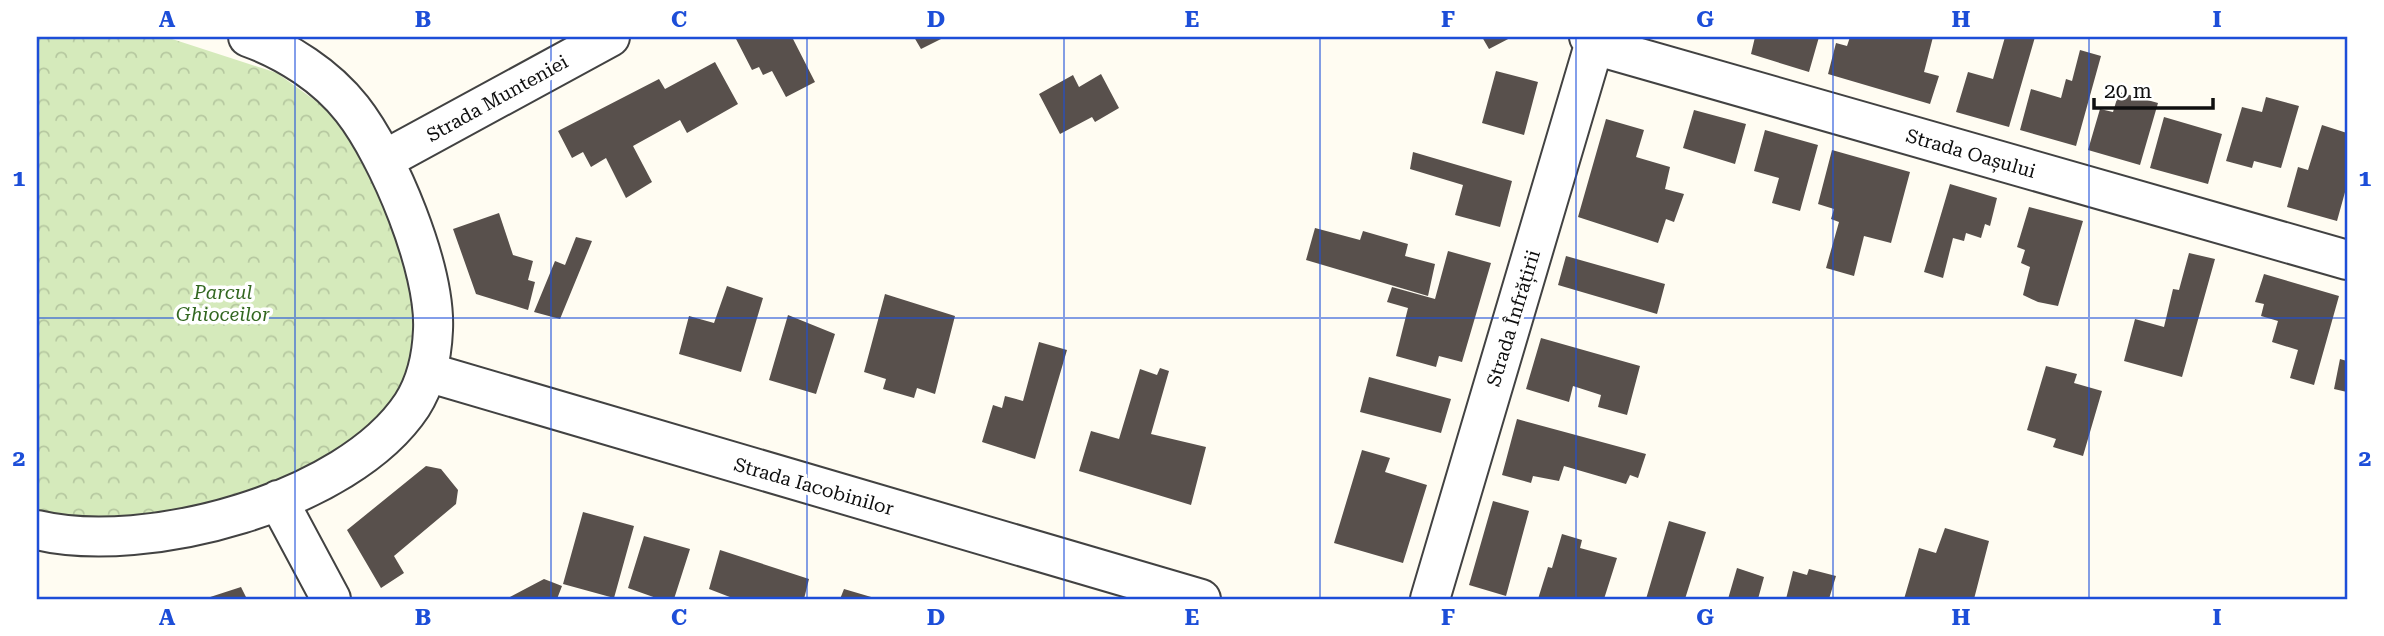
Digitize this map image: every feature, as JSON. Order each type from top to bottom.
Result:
[{"type":"street","points":[[37,530],[58,535],[155,534],[196,526],[278,500],[351,465],[384,439],[412,405],[427,372],[433,328],[428,284],[402,199],[384,160],[351,108],[317,74],[267,44],[248,37]]},
{"type":"street","name":"Strada Munteniei","points":[[384,160],[610,37]]},
{"type":"street","name":"Strada Oașului","points":[[1592,41],[2347,260]]},
{"type":"street","name":"Strada Înfrățirii","points":[[1430,599],[1592,41]]},
{"type":"street","name":"Strada Iacobinilor","points":[[427,372],[1201,599]]},
{"type":"street","points":[[278,500],[331,599]]},
{"type":"green space","name":"Parcul Ghioceilor","points":[[37,37],[166,37],[277,73],[331,112],[374,179],[399,240],[415,304],[415,372],[389,414],[293,480],[139,522],[68,518],[37,511]]},
{"type":"building","points":[[735,37],[792,37],[815,82],[786,97],[772,71],[763,75],[759,67],[752,70]]},
{"type":"building","points":[[914,37],[945,37],[921,49]]},
{"type":"building","points":[[1482,37],[1512,37],[1489,49]]},
{"type":"building","points":[[1755,37],[1819,37],[1809,72],[1751,54]]},
{"type":"building","points":[[1850,37],[1933,37],[1924,72],[1939,76],[1930,104],[1828,74],[1836,43],[1847,46]]},
{"type":"building","points":[[2005,37],[2035,37],[2009,127],[1956,112],[1968,72],[1993,79]]},
{"type":"building","points":[[2080,50],[2101,56],[2076,146],[2020,130],[2031,89],[2061,98],[2066,79],[2072,81]]},
{"type":"building","points":[[715,62],[738,104],[687,133],[680,120],[633,146],[652,182],[626,198],[606,158],[591,167],[583,152],[572,158],[558,131],[659,79],[665,89]]},
{"type":"building","points":[[1496,71],[1538,82],[1524,135],[1482,123]]},
{"type":"building","points":[[1101,74],[1119,108],[1095,122],[1092,117],[1060,134],[1039,94],[1073,75],[1079,87]]},
{"type":"building","points":[[2119,92],[2158,103],[2140,165],[2088,150],[2100,109],[2113,112]]},
{"type":"building","points":[[2266,97],[2299,106],[2281,168],[2254,161],[2252,168],[2226,161],[2242,107],[2262,112]]},
{"type":"building","points":[[1694,110],[1746,124],[1735,164],[1683,148]]},
{"type":"building","points":[[2164,117],[2222,134],[2208,184],[2150,168]]},
{"type":"building","points":[[1606,119],[1644,130],[1636,157],[1670,167],[1665,189],[1684,194],[1674,222],[1666,219],[1658,243],[1578,217]]},
{"type":"building","points":[[2322,125],[2347,133],[2347,185],[2337,221],[2287,207],[2298,167],[2308,170]]},
{"type":"building","points":[[1765,130],[1818,145],[1800,211],[1772,203],[1779,178],[1754,171]]},
{"type":"building","points":[[1832,150],[1910,172],[1891,243],[1864,236],[1854,276],[1826,268],[1839,222],[1831,219],[1834,209],[1818,204]]},
{"type":"building","points":[[1413,152],[1512,181],[1500,227],[1455,215],[1463,185],[1410,169]]},
{"type":"building","points":[[1950,184],[1997,198],[1990,226],[1985,224],[1981,238],[1966,233],[1964,241],[1953,238],[1943,278],[1924,272]]},
{"type":"building","points":[[2029,207],[2083,221],[2058,306],[2038,302],[2023,295],[2030,267],[2021,263],[2025,250],[2017,247]]},
{"type":"building","points":[[499,213],[513,255],[533,261],[528,280],[535,282],[528,310],[476,294],[453,229]]},
{"type":"building","points":[[1315,228],[1360,240],[1363,231],[1408,244],[1405,256],[1435,264],[1428,296],[1306,260]]},
{"type":"building","points":[[576,237],[592,241],[560,319],[534,312],[555,261],[565,265]]},
{"type":"building","points":[[1448,251],[1491,263],[1462,362],[1439,356],[1436,367],[1396,356],[1408,308],[1387,302],[1392,287],[1435,299]]},
{"type":"building","points":[[2189,253],[2215,259],[2182,377],[2124,361],[2135,319],[2164,327],[2173,289],[2179,290]]},
{"type":"building","points":[[1566,256],[1665,284],[1657,314],[1558,285]]},
{"type":"building","points":[[2264,274],[2339,296],[2314,385],[2290,378],[2298,350],[2272,342],[2278,321],[2261,316],[2264,304],[2255,302]]},
{"type":"building","points":[[727,286],[763,298],[741,372],[679,354],[689,316],[714,323]]},
{"type":"building","points":[[885,294],[955,316],[935,394],[917,388],[914,398],[883,389],[886,379],[864,372]]},
{"type":"building","points":[[788,315],[835,334],[816,394],[769,380]]},
{"type":"building","points":[[1541,338],[1640,366],[1627,415],[1598,407],[1601,395],[1573,386],[1569,402],[1526,389]]},
{"type":"building","points":[[1039,342],[1067,350],[1035,459],[982,442],[993,405],[1002,408],[1005,396],[1023,401]]},
{"type":"building","points":[[2340,359],[2347,361],[2347,392],[2334,389]]},
{"type":"building","points":[[2046,366],[2077,374],[2074,383],[2102,391],[2083,456],[2053,447],[2056,439],[2027,430]]},
{"type":"building","points":[[1160,368],[1169,371],[1151,434],[1206,447],[1191,505],[1079,471],[1091,431],[1119,439],[1140,369],[1157,375]]},
{"type":"building","points":[[1369,377],[1451,399],[1441,433],[1360,412]]},
{"type":"building","points":[[1517,419],[1646,454],[1638,478],[1630,475],[1626,484],[1564,466],[1559,481],[1533,476],[1531,483],[1502,475]]},
{"type":"building","points":[[1362,450],[1390,458],[1385,472],[1427,485],[1403,563],[1334,543]]},
{"type":"building","points":[[426,466],[441,469],[458,490],[456,504],[394,556],[404,573],[381,588],[347,530]]},
{"type":"building","points":[[1493,501],[1529,511],[1506,596],[1469,585]]},
{"type":"building","points":[[583,512],[634,526],[614,598],[563,584]]},
{"type":"building","points":[[1669,521],[1706,532],[1685,599],[1646,599]]},
{"type":"building","points":[[1945,528],[1989,541],[1974,599],[1904,599],[1919,548],[1936,553]]},
{"type":"building","points":[[1562,534],[1582,540],[1580,548],[1617,558],[1604,599],[1538,599],[1548,567],[1552,568]]},
{"type":"building","points":[[644,536],[690,549],[674,599],[659,599],[628,588]]},
{"type":"building","points":[[720,550],[809,579],[804,599],[735,599],[709,589]]},
{"type":"building","points":[[1737,568],[1764,577],[1758,599],[1728,599]]},
{"type":"building","points":[[1809,569],[1836,576],[1829,599],[1786,599],[1793,571],[1807,575]]},
{"type":"building","points":[[544,579],[562,586],[557,599],[506,599]]},
{"type":"building","points":[[241,587],[247,599],[204,599]]},
{"type":"building","points":[[844,589],[878,599],[840,599]]}]
